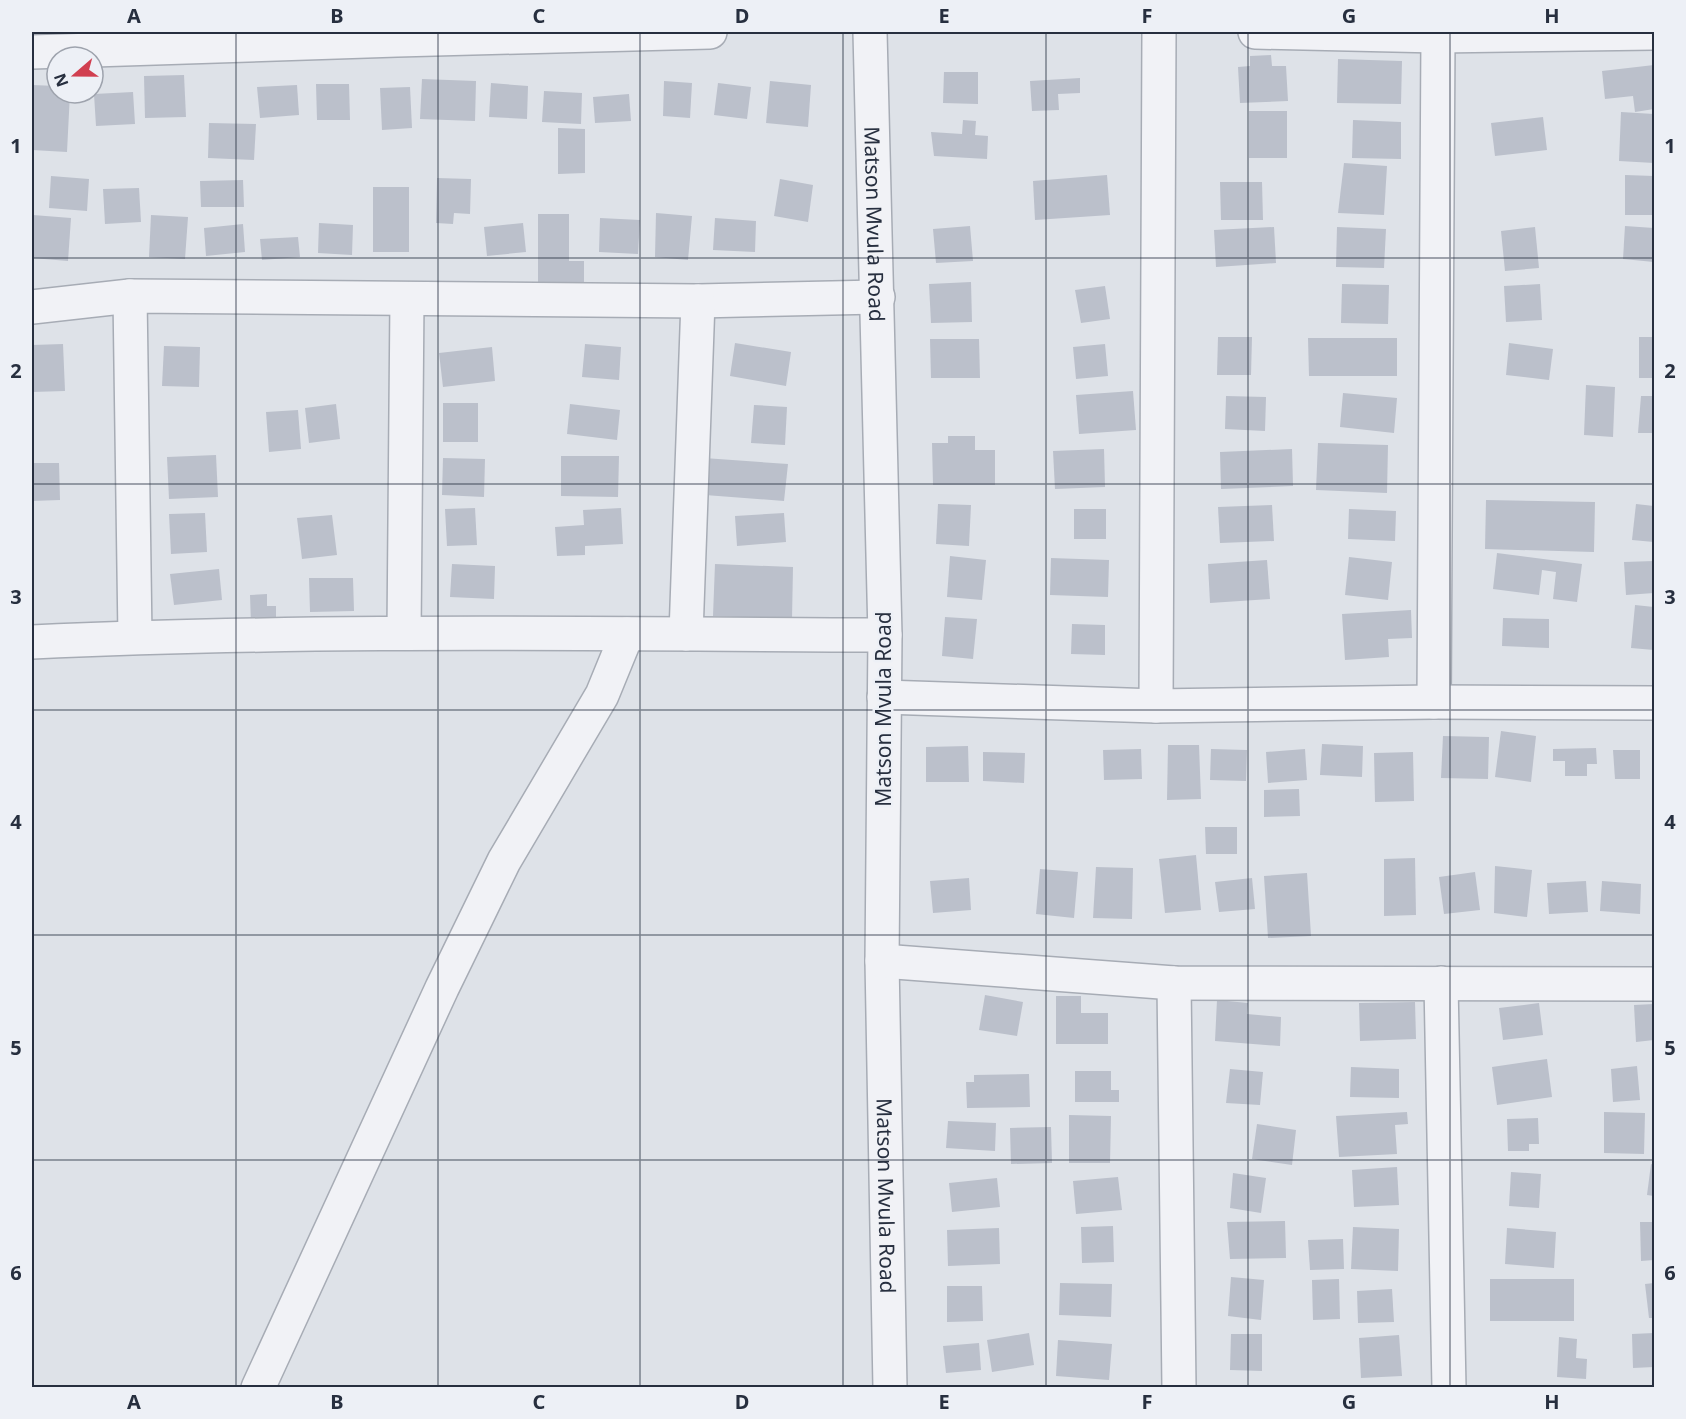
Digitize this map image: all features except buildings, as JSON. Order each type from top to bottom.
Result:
[{"type":"street","points":[[32,52],[102,41],[691,32]]},
{"type":"street","name":"Matson Mvula Road","points":[[870,32],[885,635],[882,961],[890,1388]]},
{"type":"street","points":[[1156,706],[1159,32]]},
{"type":"street","points":[[1255,32],[1438,36],[1654,33]]},
{"type":"street","points":[[1434,702],[1438,36]]},
{"type":"street","points":[[32,307],[130,296],[698,301],[878,297]]},
{"type":"street","points":[[130,296],[135,637]]},
{"type":"street","points":[[404,633],[407,299]]},
{"type":"street","points":[[686,634],[698,301]]},
{"type":"street","points":[[32,642],[135,637],[404,633],[885,635]]},
{"type":"street","points":[[258,1388],[442,988],[504,861],[602,695],[627,634]]},
{"type":"street","points":[[884,697],[1156,706],[1434,702],[1654,703]]},
{"type":"street","points":[[882,961],[1174,983],[1654,984]]},
{"type":"street","points":[[1174,983],[1179,1388]]},
{"type":"street","points":[[1441,983],[1449,1388]]}]
